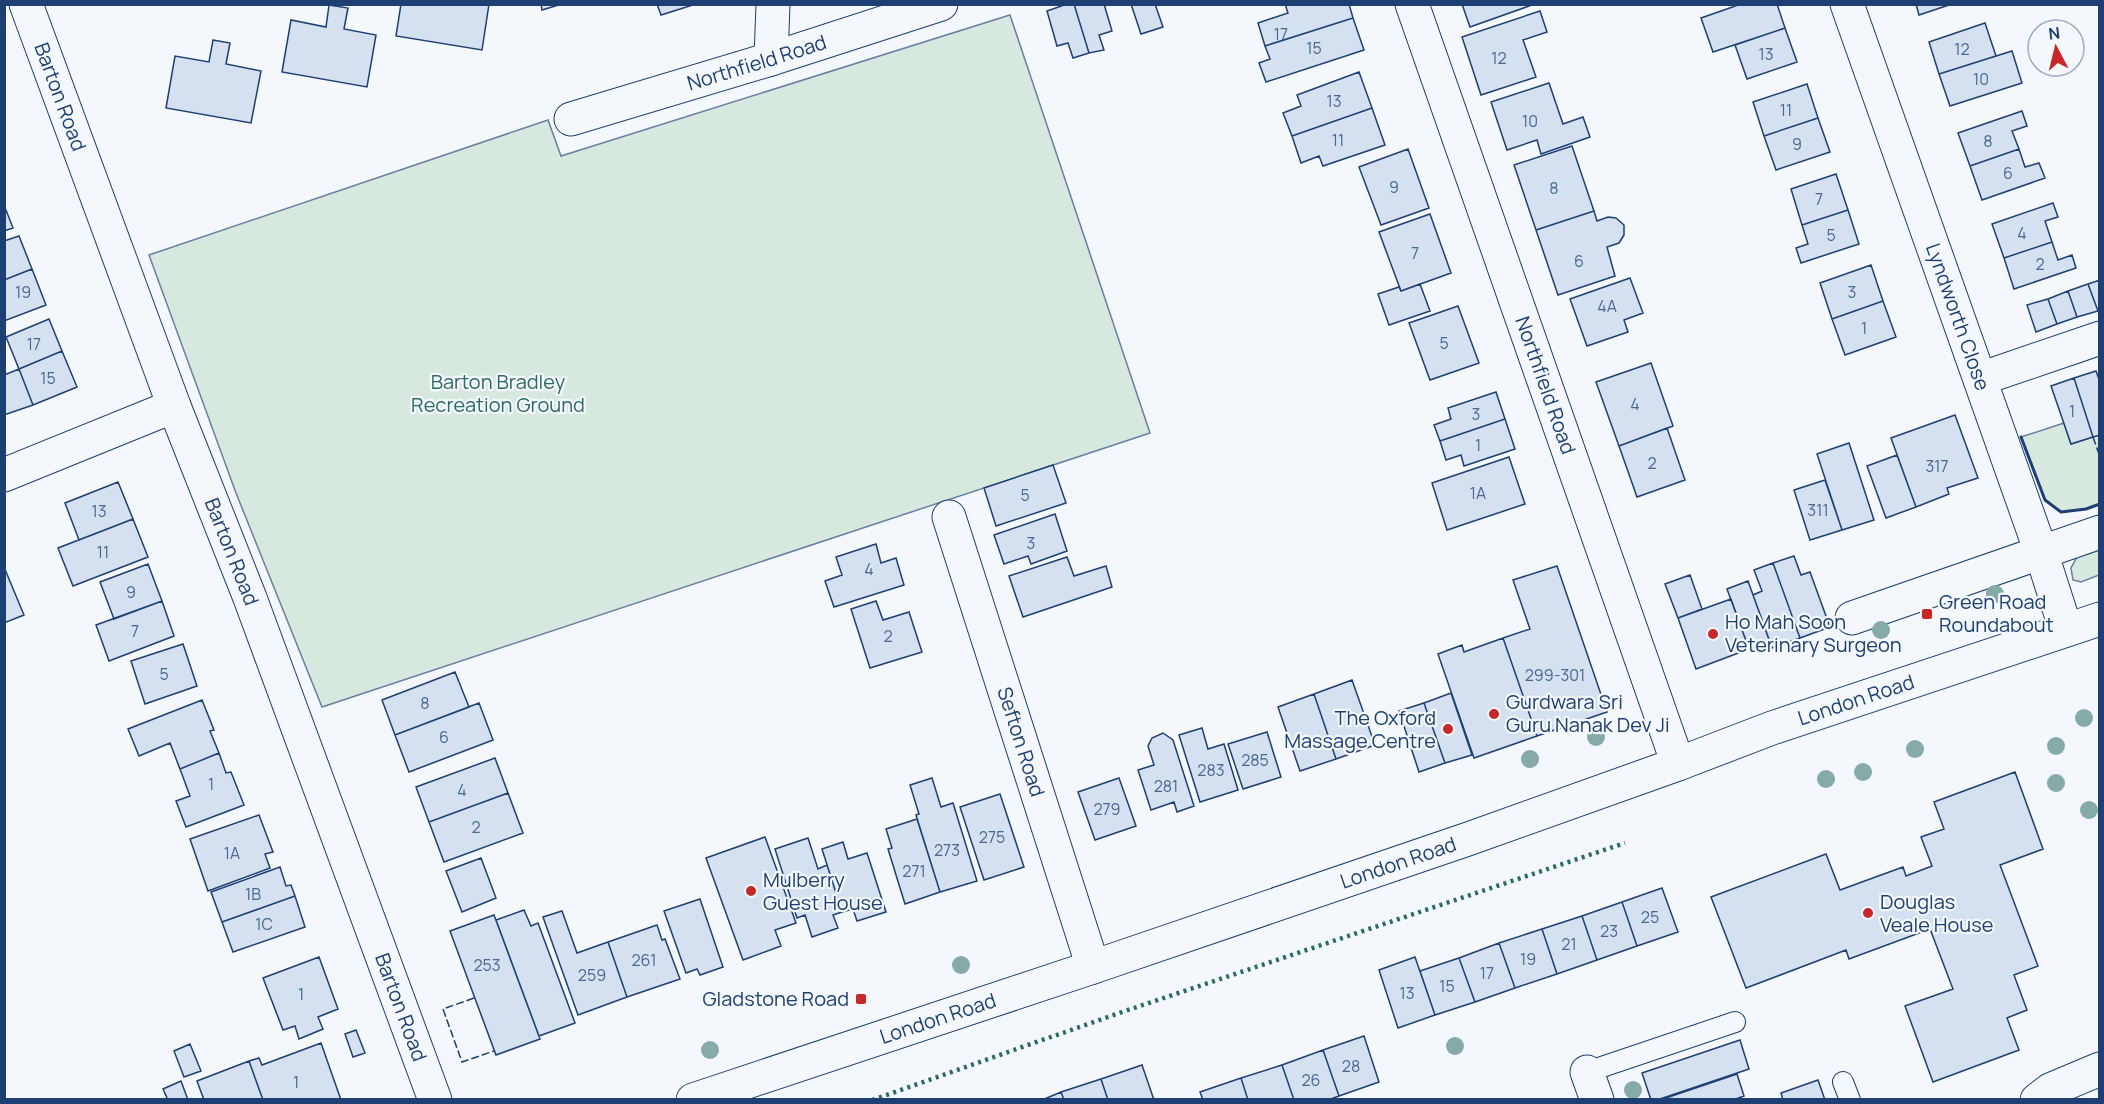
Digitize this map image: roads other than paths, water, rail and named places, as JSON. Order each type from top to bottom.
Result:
[{"type":"street","name":"Barton Road","points":[[26,4],[174,406],[250,598],[435,1100]]},
{"type":"street","points":[[771,59],[773,4]]},
{"type":"street","name":"Northfield Road","points":[[571,119],[771,59],[941,4]]},
{"type":"street","name":"Northfield Road","points":[[1412,4],[1678,764]]},
{"type":"street","name":"Lyndworth Close","points":[[1847,4],[2041,552],[2066,630]]},
{"type":"street","points":[[1980,379],[2100,338]]},
{"type":"street","points":[[4,475],[174,406]]},
{"type":"street","name":"Sefton Road","points":[[949,517],[1093,967]]},
{"type":"street","points":[[1852,618],[2100,532]]},
{"type":"street","name":"London Road","points":[[693,1100],[1521,821],[1772,728],[2100,619]]},
{"type":"street","points":[[2037,1100],[2050,1090],[2100,1070]]},
{"type":"lane","points":[[1592,1086],[1735,1022]]},
{"type":"place","name":"Green Road Roundabout","points":[[1927,614]]},
{"type":"place","name":"Ho Mah Soon Veterinary Surgeon","points":[[1713,634]]},
{"type":"place","name":"Gurdwara Sri Guru Nanak Dev Ji","points":[[1494,714]]},
{"type":"place","name":"The Oxford Massage Centre","points":[[1448,729]]},
{"type":"place","name":"Mulberry Guest House","points":[[751,891]]},
{"type":"place","name":"Douglas Veale House","points":[[1868,913]]},
{"type":"place","name":"Gladstone Road","points":[[861,999]]},
{"type":"park label","name":"Barton Bradley Recreation Ground","points":[[498,394]]}]
